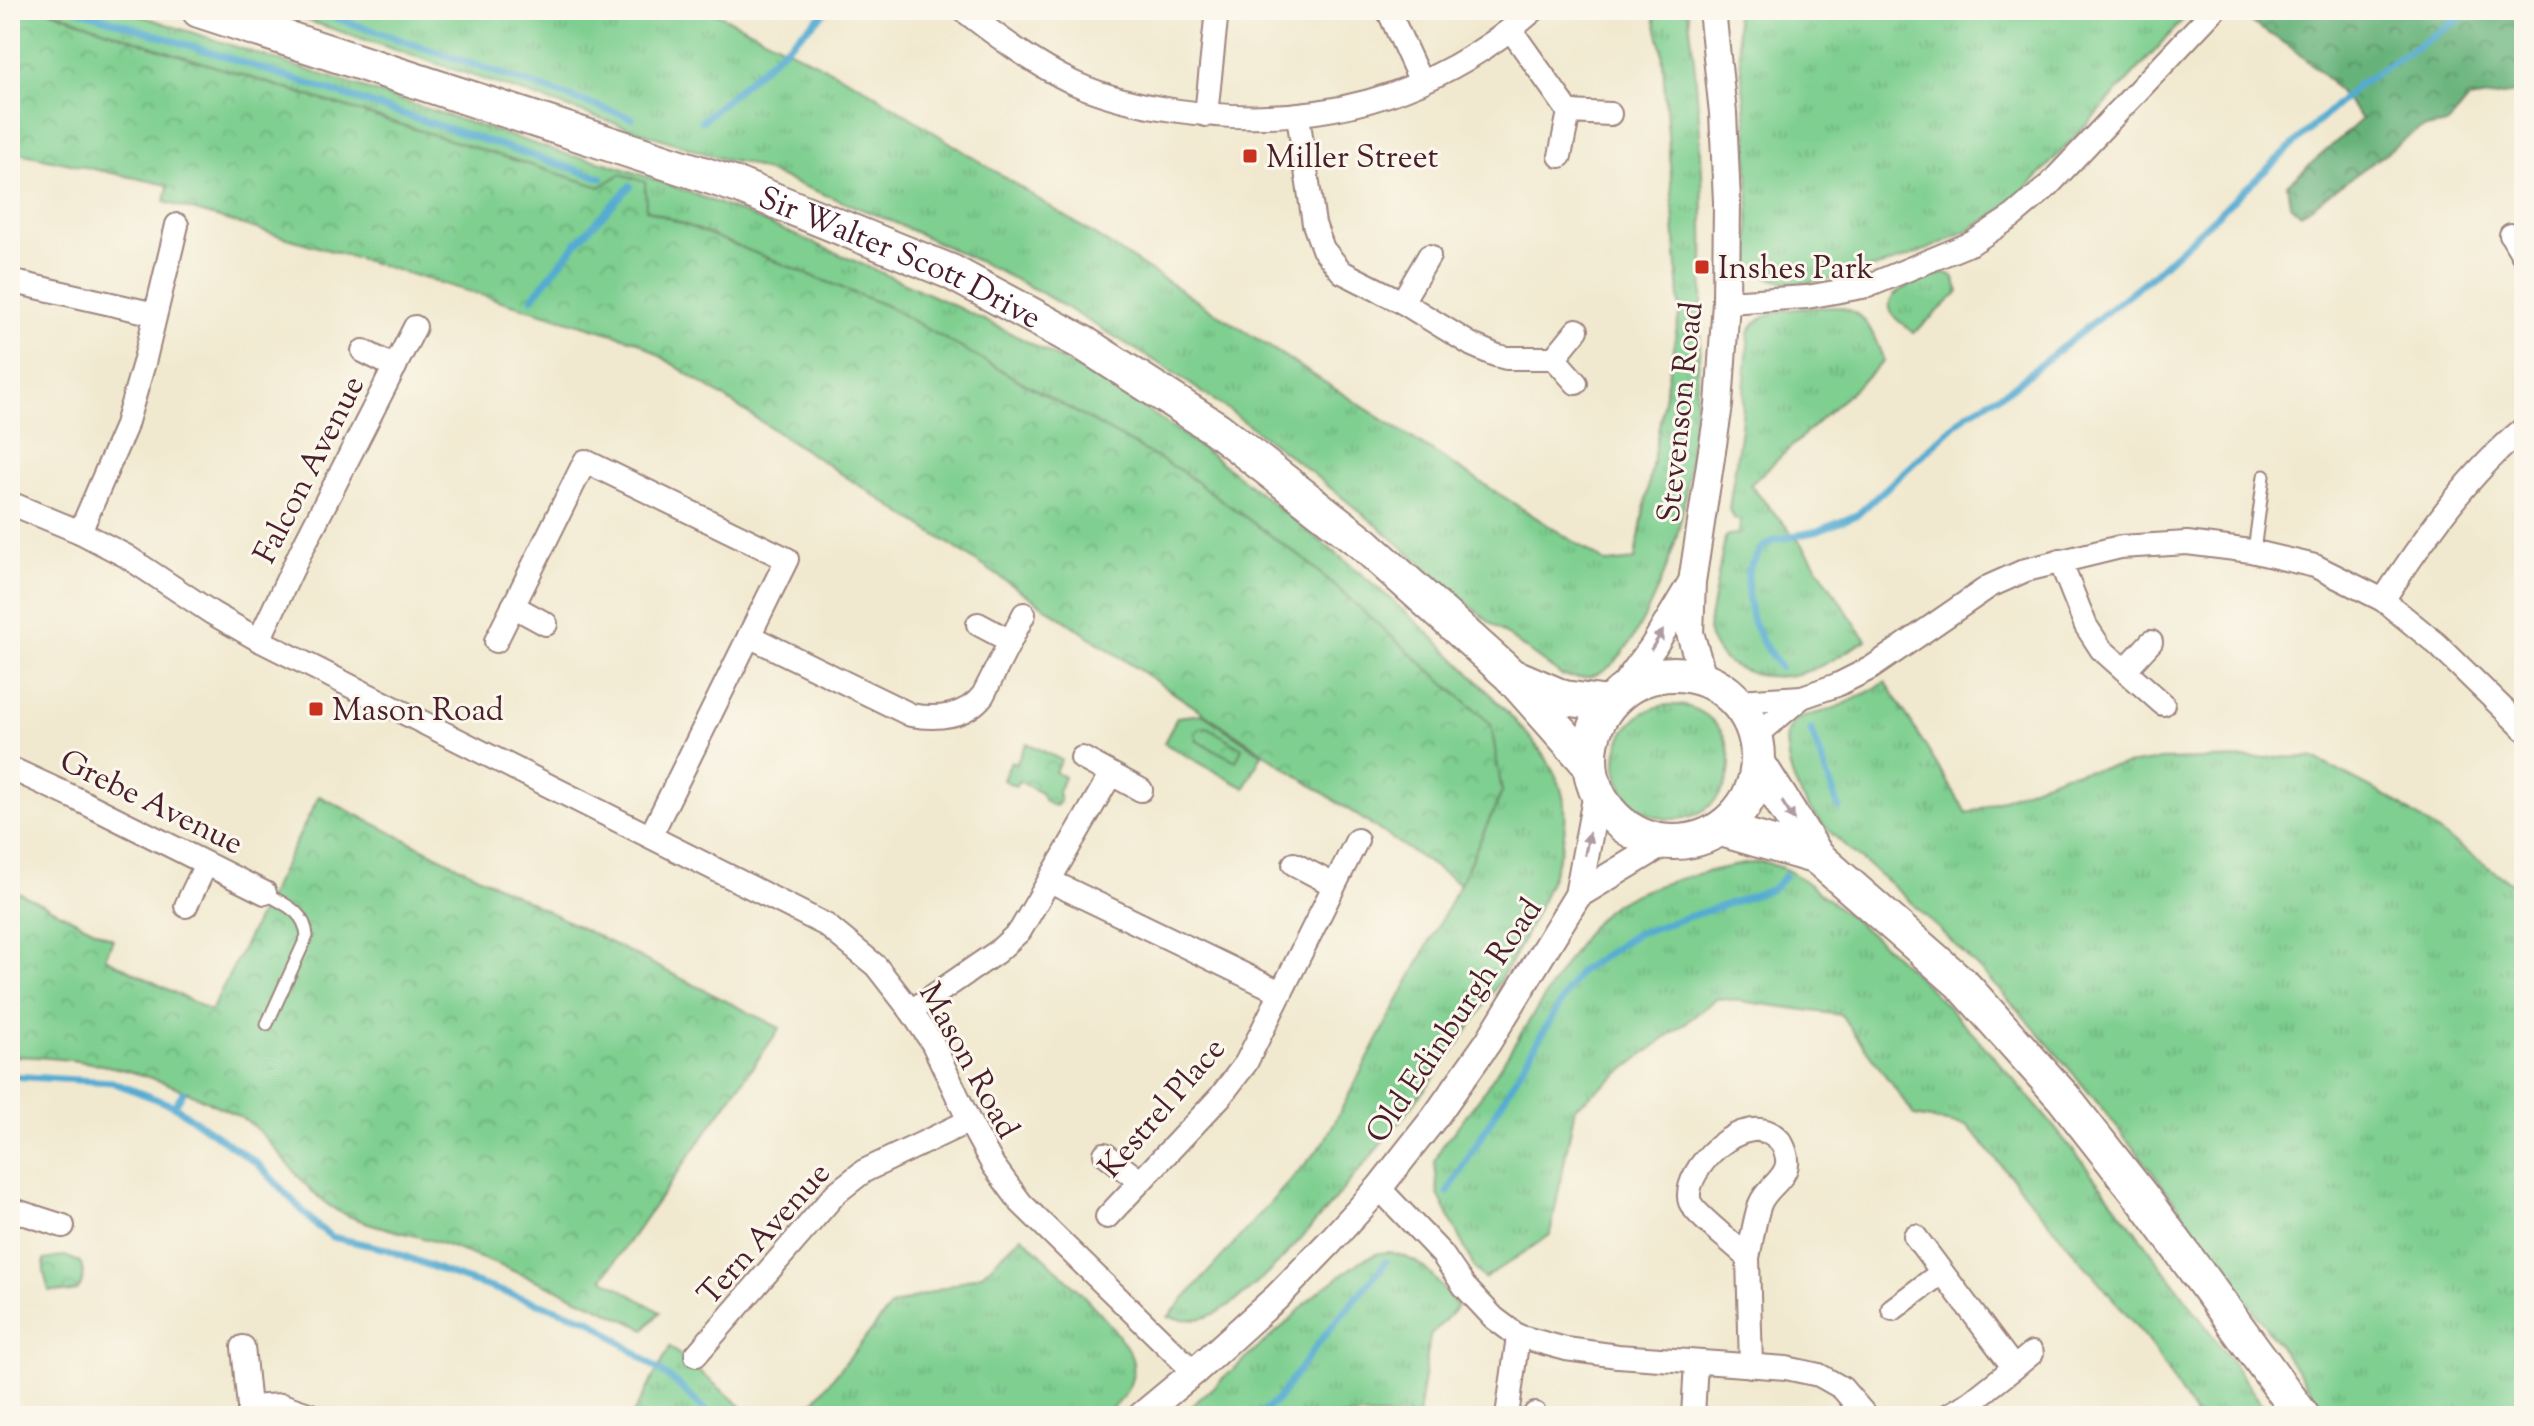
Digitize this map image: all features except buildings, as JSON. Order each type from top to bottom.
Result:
[{"type":"main road","name":"Sir Walter Scott Drive","points":[[199,10],[739,186],[951,272],[1083,343],[1217,429],[1363,543],[1509,674],[1593,779]]},
{"type":"main road","points":[[1758,750],[1752,793],[1742,809],[1721,829],[1693,841],[1664,843],[1648,839],[1622,825],[1593,779],[1590,749],[1598,720],[1612,699],[1644,678],[1673,673],[1704,680],[1738,701],[1758,750],[1817,857],[1963,985],[2063,1097],[2144,1200],[2302,1416]]},
{"type":"main road","name":"Sir Walter Scott Drive","points":[[1509,674],[1564,698],[1612,699]]},
{"type":"main road","points":[[1721,829],[1817,857]]},
{"type":"street","points":[[963,10],[1013,49],[1075,84],[1142,105],[1251,118],[1338,110],[1385,97],[1467,60],[1534,10]]},
{"type":"street","points":[[1206,115],[1217,10]]},
{"type":"street","points":[[1388,10],[1421,82]]},
{"type":"street","name":"Stevenson Road","points":[[1704,680],[1690,633],[1692,582],[1719,405],[1726,302],[1724,128],[1712,10]]},
{"type":"street","points":[[1726,302],[1807,297],[1868,286],[1972,243],[2013,216],[2048,186],[2214,10]]},
{"type":"street","points":[[1511,30],[1569,112],[1560,156]]},
{"type":"street","points":[[1569,112],[1610,114]]},
{"type":"street","points":[[1298,116],[1314,224],[1323,249],[1342,272],[1495,355],[1506,358],[1554,358],[1576,383]]},
{"type":"street","points":[[80,532],[125,428],[177,225]]},
{"type":"street","points":[[2511,235],[2524,257]]},
{"type":"street","points":[[1402,302],[1429,256]]},
{"type":"street","points":[[10,281],[155,314]]},
{"type":"street","name":"Falcon Avenue","points":[[259,640],[415,327]]},
{"type":"street","points":[[1554,358],[1577,330]]},
{"type":"street","points":[[363,351],[395,367]]},
{"type":"street","points":[[2383,600],[2461,489],[2524,428]]},
{"type":"street","points":[[496,641],[585,461],[791,551],[651,835]]},
{"type":"street","name":"Mason Road","points":[[10,503],[80,532],[126,556],[259,640],[826,925],[876,966],[911,1011],[933,1044],[993,1165],[1021,1203],[1194,1372]]},
{"type":"street","points":[[1738,701],[1802,697],[1837,685],[1871,668],[1990,586],[2026,570],[2120,547],[2187,543],[2254,551],[2315,566],[2383,600],[2437,644],[2524,729]]},
{"type":"street","points":[[2060,561],[2086,626],[2101,649],[2163,704]]},
{"type":"street","name":"Stevenson Road","points":[[1612,699],[1653,647],[1692,582]]},
{"type":"street","points":[[513,606],[546,624]]},
{"type":"street","points":[[749,636],[911,715],[931,719],[977,704],[1024,614]]},
{"type":"street","points":[[978,624],[1010,641]]},
{"type":"street","points":[[2125,670],[2151,642]]},
{"type":"street","points":[[1758,750],[1802,697]]},
{"type":"street","points":[[1082,758],[1141,790]]},
{"type":"street","name":"Grebe Avenue","points":[[10,768],[265,893]]},
{"type":"street","points":[[911,1011],[997,952],[1020,931],[1111,774]]},
{"type":"street","name":"Old Edinburgh Road","points":[[1141,1416],[1277,1297],[1379,1188],[1435,1117],[1488,1042],[1578,895],[1593,779]]},
{"type":"street","name":"Kestrel Place","points":[[1107,1217],[1220,1097],[1246,1063],[1357,840]]},
{"type":"street","name":"Old Edinburgh Road","points":[[1578,895],[1664,843]]},
{"type":"street","points":[[186,906],[206,864]]},
{"type":"street","points":[[1294,864],[1334,885]]},
{"type":"street","points":[[1050,881],[1280,992]]},
{"type":"street","name":"Tern Avenue","points":[[696,1355],[836,1193],[864,1171],[969,1121]]},
{"type":"street","points":[[1748,1258],[1699,1214],[1690,1202],[1689,1189],[1694,1174],[1715,1150],[1740,1131],[1755,1128],[1772,1133],[1783,1144],[1788,1163],[1782,1177],[1768,1190],[1759,1205],[1748,1258],[1751,1366]]},
{"type":"street","points":[[1105,1154],[1140,1181]]},
{"type":"street","points":[[1379,1188],[1442,1254],[1464,1286],[1494,1318],[1518,1336],[1566,1349],[1618,1356],[1786,1368],[1819,1375],[1842,1388],[1866,1416]]},
{"type":"street","points":[[10,1209],[63,1226]]},
{"type":"street","points":[[1915,1236],[2014,1368]]},
{"type":"street","points":[[1893,1309],[1941,1273]]},
{"type":"street","points":[[1507,1416],[1518,1336]]},
{"type":"street","points":[[243,1347],[250,1412],[282,1405],[314,1416]]},
{"type":"street","points":[[1947,1416],[1971,1402],[2032,1353]]},
{"type":"street","points":[[1693,1416],[1696,1362]]},
{"type":"lane","points":[[2254,551],[2264,476]]},
{"type":"lane","points":[[265,893],[295,909],[307,936],[267,1024]]},
{"type":"green space","points":[[10,10],[48,10],[159,49],[600,187],[621,174],[645,182],[646,209],[884,305],[1181,471],[1306,561],[1491,724],[1502,792],[1460,884],[988,569],[637,341],[165,202],[168,185],[10,151]]},
{"type":"green space","points":[[48,10],[123,10],[572,156],[618,167],[769,224],[956,307],[1092,377],[1195,443],[1367,579],[1417,622],[1488,692],[1536,745],[1556,775],[1562,792],[1564,832],[1551,879],[1504,974],[1459,1043],[1383,1142],[1266,1275],[1225,1308],[1206,1317],[1168,1317],[1323,1144],[1460,884],[1502,792],[1350,599],[1306,561],[1181,471],[884,305],[646,209],[621,174],[600,187],[159,49]]},
{"type":"green space","points":[[276,10],[704,10],[718,14],[860,85],[1607,563],[1635,560],[1680,310],[1662,49],[1652,10],[1688,10],[1702,162],[1702,314],[1685,496],[1675,542],[1663,576],[1637,631],[1616,661],[1607,669],[1587,677],[1561,675],[1488,621],[1373,522],[1230,411],[1165,367],[1040,292],[889,220],[745,163],[725,160]]},
{"type":"green space","points":[[1735,10],[2191,10],[2036,178],[1998,212],[1944,242],[1906,258],[1834,278],[1796,283],[1772,278],[1750,264],[1747,124]]},
{"type":"green space","points":[[2242,10],[2524,10],[2524,92],[2468,100],[2448,124],[2419,129],[2301,214],[2290,204],[2287,185],[2362,119],[2330,81],[2289,46],[2242,17]]},
{"type":"green space","points":[[1945,273],[1953,276],[1959,292],[1914,333],[1894,316],[1891,300],[1906,287]]},
{"type":"green space","points":[[1839,307],[1857,314],[1869,326],[1884,361],[1750,485],[1804,547],[1866,640],[1805,672],[1773,677],[1756,674],[1723,658],[1708,630],[1725,538],[1739,534],[1740,520],[1733,518],[1729,509],[1741,428],[1749,333],[1764,317],[1775,313],[1802,308]]},
{"type":"green space","points":[[1886,682],[1967,814],[2064,774],[2160,760],[2312,757],[2390,798],[2524,892],[2524,1416],[2329,1416],[2146,1164],[2048,1044],[1941,931],[1828,830],[1802,797],[1793,779],[1786,746],[1791,726],[1801,718],[1839,706]]},
{"type":"green space","points":[[1673,705],[1695,710],[1713,722],[1725,740],[1730,762],[1725,784],[1713,802],[1695,814],[1673,819],[1651,814],[1633,802],[1621,784],[1616,762],[1621,740],[1633,722],[1651,710]]},
{"type":"green space","points":[[1202,714],[1262,754],[1245,788],[1164,743],[1177,717]]},
{"type":"green space","points":[[1207,727],[1242,748],[1236,761],[1197,741],[1195,733]]},
{"type":"green space","points":[[1027,743],[1061,760],[1055,772],[1064,777],[1058,792],[1060,802],[1056,806],[1019,781],[1015,786],[1003,780],[1011,761],[1016,763]]},
{"type":"green space","points":[[319,796],[780,1028],[603,1278],[660,1312],[645,1329],[520,1273],[431,1240],[344,1214],[306,1185],[248,1122],[164,1082],[91,1063],[10,1056],[10,888],[113,939],[105,958],[211,1011]]},
{"type":"green space","points":[[1764,862],[1795,875],[1864,929],[1911,970],[1976,1037],[2051,1123],[2116,1205],[2270,1416],[2195,1416],[2148,1340],[1968,1126],[1915,1116],[1841,1015],[1718,998],[1575,1107],[1550,1235],[1484,1279],[1475,1269],[1438,1194],[1435,1162],[1441,1148],[1481,1096],[1585,934],[1607,911],[1629,897],[1666,883],[1709,871]]},
{"type":"green space","points":[[1022,1236],[1103,1316],[1128,1350],[1133,1363],[1132,1379],[1121,1399],[1104,1415],[802,1416],[891,1306],[981,1275]]},
{"type":"green space","points":[[1389,1252],[1414,1261],[1430,1273],[1458,1306],[1430,1336],[1418,1416],[1180,1416],[1311,1298],[1360,1261]]},
{"type":"green space","points":[[65,1256],[80,1262],[83,1275],[81,1284],[76,1291],[49,1291],[44,1260]]},
{"type":"green space","points":[[670,1347],[753,1416],[632,1416]]},
{"type":"waterway","points":[[79,10],[602,178]]},
{"type":"waterway","points":[[312,10],[632,118]]},
{"type":"waterway","points":[[702,121],[828,10]]},
{"type":"waterway","points":[[1780,667],[1763,643],[1752,619],[1748,596],[1748,570],[1762,548],[1775,540],[1818,531],[1857,515],[1968,413],[2010,389],[2150,277],[2358,85],[2473,10]]},
{"type":"waterway","points":[[532,298],[580,239],[630,186]]},
{"type":"waterway","points":[[1811,730],[1839,808]]},
{"type":"waterway","points":[[1448,1192],[1579,972],[1636,934],[1773,889],[1785,876]]},
{"type":"waterway","points":[[10,1076],[112,1082],[174,1106],[183,1093]]},
{"type":"waterway","points":[[174,1106],[258,1164],[317,1226],[332,1237],[386,1249],[461,1278],[590,1320],[674,1381],[712,1416]]},
{"type":"waterway","points":[[1257,1416],[1276,1401],[1324,1336],[1386,1262]]},
{"type":"place","name":"Miller Street","points":[[1250,156]]},
{"type":"place","name":"Inshes Park","points":[[1702,267]]},
{"type":"place","name":"Mason Road","points":[[316,709]]}]
